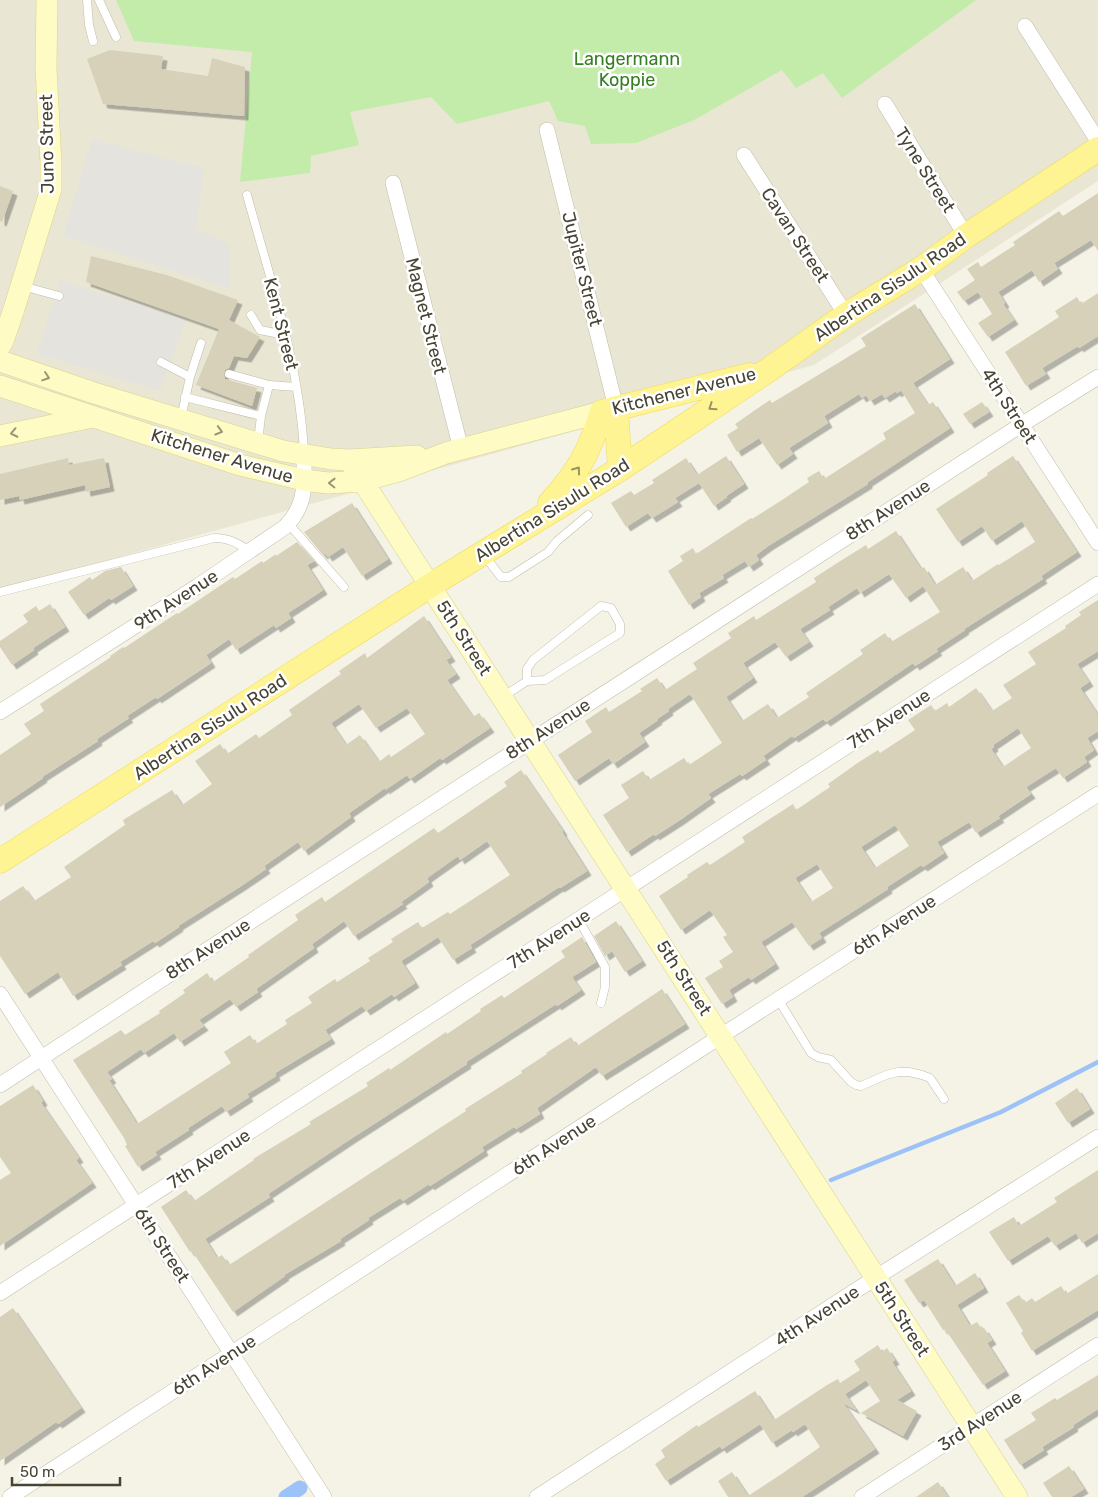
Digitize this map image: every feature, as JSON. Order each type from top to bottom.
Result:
[{"type":"main road","name":"Albertina Sisulu Road","points":[[0,861],[431,585],[620,469],[767,371],[846,315],[920,269],[966,236],[1098,149]]},
{"type":"main road","name":"Kitchener Avenue","points":[[534,521],[582,464],[609,410],[767,371]]},
{"type":"main road","points":[[609,410],[620,469]]},
{"type":"street","name":"Juno Street","points":[[0,386],[2,353],[51,189],[46,68],[47,0]]},
{"type":"street","points":[[1025,26],[1098,141]]},
{"type":"street","name":"Tyne Street","points":[[885,104],[966,236]]},
{"type":"street","name":"Jupiter Street","points":[[547,130],[609,410]]},
{"type":"street","name":"Cavan Street","points":[[744,156],[846,315]]},
{"type":"street","name":"Magnet Street","points":[[393,183],[453,451]]},
{"type":"street","name":"4th Street","points":[[920,269],[1098,543]]},
{"type":"street","name":"Kitchener Avenue","points":[[2,353],[94,393],[283,451],[349,460],[383,459],[453,451]]},
{"type":"street","name":"8th Avenue","points":[[0,1085],[530,741],[1021,425],[1098,378]]},
{"type":"street","name":"Kitchener Avenue","points":[[0,386],[240,465],[304,480],[328,483],[363,481],[399,471],[453,451],[609,410]]},
{"type":"street","points":[[0,436],[96,417]]},
{"type":"street","name":"9th Avenue","points":[[0,712],[182,596],[250,551],[294,518],[299,508],[304,480],[304,455]]},
{"type":"street","name":"5th Street","points":[[349,460],[1017,1497]]},
{"type":"street","name":"7th Avenue","points":[[0,1292],[1098,584]]},
{"type":"street","name":"6th Avenue","points":[[10,1497],[720,1036],[1098,794]]},
{"type":"street","name":"6th Street","points":[[0,994],[324,1497]]},
{"type":"street","name":"4th Avenue","points":[[538,1497],[875,1278],[1098,1137]]},
{"type":"street","name":"3rd Avenue","points":[[862,1497],[1098,1345]]},
{"type":"lane","points":[[87,0],[88,26],[93,41]]},
{"type":"lane","points":[[99,0],[116,37]]},
{"type":"lane","name":"Kent Street","points":[[247,195],[285,335],[303,430],[304,455]]},
{"type":"lane","points":[[22,286],[59,296]]},
{"type":"lane","points":[[251,315],[262,331],[285,335]]},
{"type":"lane","points":[[180,419],[190,377],[201,343]]},
{"type":"lane","points":[[162,362],[190,377]]},
{"type":"lane","points":[[229,374],[270,385],[296,387]]},
{"type":"lane","points":[[258,442],[260,416],[270,385]]},
{"type":"lane","points":[[185,397],[260,416]]},
{"type":"lane","points":[[482,553],[501,576],[510,577],[548,552],[557,541],[588,515]]},
{"type":"lane","points":[[288,523],[344,587]]},
{"type":"lane","points":[[0,592],[214,538],[232,540],[250,551]]},
{"type":"lane","points":[[502,697],[527,681],[545,680],[620,633],[620,624],[611,608],[601,606],[533,660],[527,669],[527,681]]},
{"type":"lane","points":[[578,920],[605,967],[605,987],[601,1003]]},
{"type":"lane","points":[[778,999],[811,1053],[831,1060],[851,1082],[861,1086],[886,1075],[909,1072],[930,1078],[944,1099]]},
{"type":"shaded area","points":[[0,0],[1098,0],[1098,181],[814,365],[0,590]]},
{"type":"shaded area","points":[[92,139],[204,168],[196,229],[229,244],[230,289],[63,236]]},
{"type":"shaded area","points":[[60,280],[186,320],[160,391],[37,354]]},
{"type":"green space","name":"Langermann Koppie","points":[[116,0],[976,0],[842,98],[823,73],[796,88],[782,70],[694,120],[636,143],[591,144],[585,126],[558,121],[549,101],[457,124],[431,97],[350,112],[359,145],[311,156],[310,173],[240,182],[252,52],[134,41]]},
{"type":"building","points":[[110,50],[163,56],[161,69],[208,76],[212,58],[245,67],[244,116],[103,104],[87,59]]},
{"type":"building","points":[[0,186],[13,191],[2,222],[0,221]]},
{"type":"building","points":[[1098,193],[1098,251],[1091,240],[1054,263],[1058,269],[1039,282],[1032,270],[998,292],[1005,303],[1003,304],[1014,320],[988,337],[978,323],[992,314],[978,292],[964,301],[957,292],[975,280],[967,269],[978,262],[981,267],[1015,245],[1013,242],[1059,211],[1063,216]]},
{"type":"building","points":[[91,256],[167,275],[238,300],[229,320],[260,337],[247,358],[234,356],[224,375],[225,379],[257,388],[252,406],[196,385],[219,329],[86,282]]},
{"type":"building","points":[[1098,293],[1098,336],[1042,368],[1046,374],[1026,386],[1005,352],[1059,317],[1055,311],[1077,297],[1081,304]]},
{"type":"building","points":[[915,304],[950,359],[913,383],[928,405],[933,402],[950,428],[868,482],[868,484],[768,546],[756,555],[759,560],[749,567],[745,561],[722,575],[724,578],[699,593],[701,597],[689,605],[668,571],[683,561],[680,556],[693,548],[696,554],[809,482],[807,478],[819,471],[824,479],[886,439],[883,433],[915,413],[901,390],[885,398],[882,394],[870,401],[866,395],[862,398],[859,394],[824,416],[828,423],[789,448],[793,454],[777,465],[759,438],[737,452],[727,435],[738,428],[735,424],[770,400],[772,403],[866,346],[861,338]]},
{"type":"building","points":[[982,402],[989,412],[970,424],[963,414]]},
{"type":"building","points":[[726,456],[744,484],[714,506],[699,483],[675,498],[678,502],[652,518],[648,513],[626,527],[611,503],[631,491],[634,495],[654,483],[652,480],[686,458],[697,475]]},
{"type":"building","points":[[1013,456],[1077,552],[1041,576],[1043,579],[964,629],[936,649],[938,651],[915,666],[913,663],[826,722],[823,719],[794,738],[792,736],[763,756],[766,760],[742,776],[740,774],[708,794],[711,798],[680,820],[627,852],[603,815],[629,798],[621,785],[643,771],[649,780],[684,758],[689,765],[722,743],[690,694],[639,733],[645,742],[613,764],[609,758],[575,781],[558,755],[592,732],[585,721],[606,707],[609,712],[642,691],[640,689],[657,678],[665,690],[697,669],[693,663],[731,638],[728,633],[754,616],[756,620],[816,582],[814,578],[866,545],[868,549],[896,531],[921,569],[924,567],[935,585],[963,567],[972,581],[999,565],[1035,542],[1022,521],[992,541],[982,526],[958,542],[936,509],[988,475],[987,473]],"holes":[[[889,574],[906,598],[923,586],[940,612],[891,642],[885,633],[860,650],[863,654],[806,693],[809,697],[777,718],[768,704],[742,721],[726,697],[753,678],[743,663],[775,642],[786,657],[809,642],[800,629],[830,610],[828,607],[857,588],[860,593]]]},
{"type":"building","points":[[68,458],[69,465],[104,458],[110,487],[86,492],[85,485],[20,500],[19,496],[0,500],[0,474]]},
{"type":"building","points":[[352,503],[388,559],[362,576],[343,547],[328,557],[325,553],[323,555],[304,532]]},
{"type":"building","points":[[297,542],[314,561],[307,565],[323,590],[288,613],[291,618],[276,628],[274,625],[236,650],[229,639],[206,655],[211,663],[157,699],[156,697],[127,716],[129,718],[97,739],[98,741],[0,807],[0,755],[31,734],[24,724],[44,711],[40,704],[123,647],[178,614],[233,577],[235,579],[262,561],[263,563],[276,554],[276,556]]},
{"type":"building","points":[[121,567],[133,586],[111,600],[109,598],[84,615],[68,592],[90,577],[92,580],[105,571]]},
{"type":"building","points":[[1098,600],[1098,651],[1077,664],[1089,682],[1080,688],[1098,715],[1098,731],[1087,738],[1094,750],[1084,757],[1087,762],[1063,778],[1056,768],[1026,787],[1031,794],[998,816],[1000,818],[976,833],[969,822],[937,842],[944,853],[923,867],[921,865],[887,887],[888,889],[819,933],[822,938],[809,946],[792,922],[761,942],[775,964],[751,980],[749,977],[729,990],[733,997],[722,1004],[705,978],[723,967],[719,961],[733,952],[723,937],[727,935],[710,910],[681,930],[659,896],[707,862],[710,865],[745,842],[742,837],[765,822],[793,804],[796,810],[830,787],[828,784],[856,764],[878,750],[880,753],[915,730],[908,720],[931,705],[935,711],[947,703],[949,707],[976,688],[992,711],[1012,698],[1003,685],[1036,664],[1028,652],[1066,628],[1065,626],[1081,615],[1079,612]],"holes":[[[1018,728],[1031,748],[1003,767],[991,749],[994,747],[993,745]],[[895,825],[909,846],[875,868],[861,847]],[[817,864],[833,888],[811,902],[795,878]]]},
{"type":"building","points":[[50,604],[65,627],[33,648],[34,650],[12,665],[0,647],[0,641],[28,622],[23,615],[36,606],[39,611]]},
{"type":"building","points":[[424,616],[451,657],[446,660],[456,674],[447,680],[473,717],[479,713],[490,728],[442,760],[440,758],[410,779],[407,775],[385,790],[385,788],[349,813],[351,817],[304,851],[298,842],[264,866],[266,869],[155,943],[153,941],[120,962],[122,965],[73,996],[58,972],[25,994],[0,956],[0,901],[23,886],[34,901],[71,877],[64,867],[125,825],[123,820],[172,790],[182,805],[212,784],[195,761],[220,744],[227,754],[256,734],[259,738],[292,715],[289,710],[341,674],[339,671],[365,653],[367,658]],"holes":[[[359,704],[376,728],[407,708],[425,734],[391,757],[389,754],[379,762],[360,735],[346,745],[331,723]]]},
{"type":"building","points":[[521,770],[563,831],[587,871],[470,945],[472,948],[453,960],[438,937],[401,961],[415,983],[394,997],[392,994],[366,1011],[362,1006],[325,1030],[331,1039],[275,1073],[276,1076],[247,1094],[249,1097],[226,1112],[222,1106],[188,1128],[189,1130],[155,1152],[157,1155],[138,1167],[125,1146],[127,1145],[124,1138],[73,1060],[121,1030],[125,1035],[160,1013],[159,1011],[185,993],[183,990],[207,973],[213,982],[298,920],[295,915],[322,897],[325,902],[434,828],[438,833],[507,786],[504,782]],"holes":[[[487,841],[510,875],[450,914],[448,912],[422,928],[418,922],[391,939],[393,942],[368,958],[370,961],[337,982],[335,979],[308,997],[312,1003],[285,1020],[287,1024],[256,1044],[250,1035],[224,1052],[231,1063],[137,1124],[109,1080],[112,1079],[107,1072],[141,1049],[144,1053],[174,1033],[180,1042],[204,1026],[199,1020],[230,999],[236,1007],[258,992],[256,989],[314,948],[312,944],[344,921],[354,936],[403,904],[401,902],[429,882],[427,878],[458,856],[460,860]]]},
{"type":"building","points":[[616,921],[642,961],[625,972],[612,951],[605,956],[594,936]]},
{"type":"building","points":[[582,937],[596,962],[572,977],[581,990],[466,1062],[467,1064],[268,1194],[270,1197],[205,1239],[217,1258],[222,1255],[229,1265],[466,1111],[465,1109],[522,1073],[521,1071],[571,1037],[577,1046],[662,989],[685,1024],[602,1076],[596,1067],[537,1108],[540,1114],[516,1129],[514,1127],[482,1147],[484,1151],[430,1186],[429,1184],[403,1201],[400,1198],[368,1218],[369,1220],[340,1239],[341,1241],[284,1275],[233,1312],[192,1251],[190,1252],[161,1207],[186,1190],[194,1201],[253,1159],[311,1124],[309,1122],[368,1086],[366,1083],[389,1068],[390,1070],[446,1032],[447,1034],[502,995],[504,998],[565,957],[561,951]]},
{"type":"building","points":[[33,1085],[43,1101],[41,1103],[79,1158],[76,1160],[92,1183],[0,1246],[0,1180],[11,1173],[0,1157],[0,1106]]},
{"type":"building","points":[[1077,1088],[1090,1109],[1068,1123],[1055,1103]]},
{"type":"building","points":[[1098,1170],[1098,1233],[1082,1243],[1076,1233],[1055,1246],[1048,1236],[1008,1261],[989,1232],[1014,1217],[1019,1226],[1057,1202],[1054,1198]]},
{"type":"building","points":[[938,1259],[955,1286],[975,1273],[984,1288],[957,1305],[970,1326],[977,1322],[982,1329],[984,1328],[992,1340],[987,1343],[1005,1371],[983,1385],[924,1300],[919,1303],[904,1280]]},
{"type":"building","points":[[1098,1274],[1098,1310],[1032,1351],[1021,1333],[1023,1331],[1006,1303],[1019,1295],[1025,1303],[1032,1298],[1035,1302],[1061,1286],[1066,1294]]},
{"type":"building","points":[[13,1308],[81,1408],[58,1424],[56,1422],[0,1461],[0,1317]]},
{"type":"building","points":[[878,1345],[882,1352],[887,1348],[895,1360],[892,1362],[911,1391],[897,1400],[917,1411],[903,1436],[861,1413],[880,1401],[866,1380],[845,1394],[856,1410],[843,1403],[875,1449],[802,1497],[728,1497],[718,1481],[732,1472],[748,1496],[820,1447],[805,1424],[772,1443],[760,1424],[722,1449],[720,1446],[666,1481],[655,1464],[665,1457],[661,1450],[697,1425],[698,1427],[755,1391],[774,1420],[827,1385],[838,1379],[840,1383],[860,1370],[854,1361]]},
{"type":"building","points":[[1098,1375],[1098,1409],[1042,1447],[1044,1450],[1020,1465],[1004,1440],[1036,1420],[1031,1413],[1055,1398],[1057,1400]]},
{"type":"building","points":[[1069,1466],[1084,1489],[1071,1497],[1052,1497],[1043,1483]]},
{"type":"building","points":[[938,1482],[948,1497],[916,1497]]},
{"type":"waterway","points":[[831,1180],[1001,1112],[1098,1062]]},
{"type":"waterway","points":[[286,1497],[300,1488]]}]
